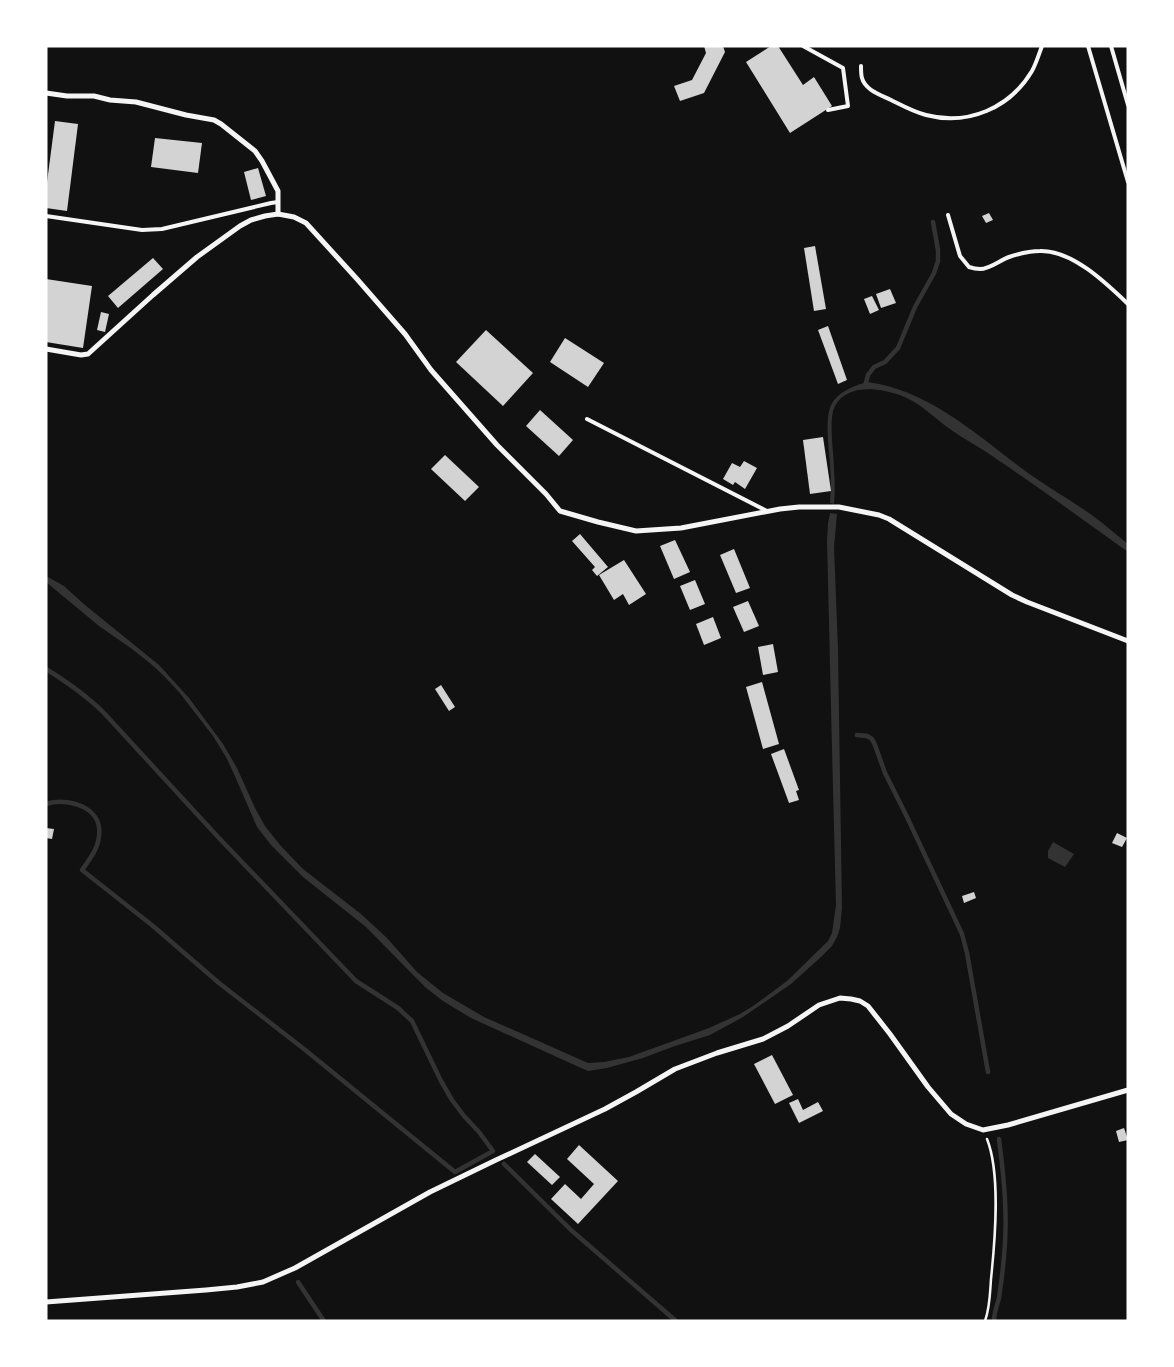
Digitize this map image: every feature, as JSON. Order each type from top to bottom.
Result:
[{"type":"street","points":[[46,93],[66,96],[94,96],[110,100],[136,102],[214,120],[255,151],[262,161],[278,191],[278,214]]},
{"type":"street","points":[[46,349],[81,356],[88,354],[152,295],[223,238],[252,220],[278,214],[294,217],[306,223],[405,334],[432,370],[497,445],[546,494],[560,511],[636,531],[681,528],[780,508],[840,508],[879,515],[889,519],[1012,595],[1128,641]]},
{"type":"street","points":[[46,1302],[206,1290],[263,1282],[295,1268],[430,1192],[605,1110],[675,1069],[763,1039],[788,1026],[819,1005],[840,998],[860,1001],[868,1006],[928,1087],[952,1114],[966,1124],[983,1130],[1008,1125],[1128,1090]]},
{"type":"lane","points":[[803,46],[843,68],[848,106],[828,110]]},
{"type":"lane","points":[[861,66],[862,78],[868,88],[925,115],[955,119],[986,112],[1001,104],[1013,94],[1024,83],[1033,69],[1042,46]]},
{"type":"lane","points":[[1088,46],[1128,182]]},
{"type":"lane","points":[[1111,46],[1128,105]]},
{"type":"lane","points":[[46,216],[142,230],[162,229],[278,202]]},
{"type":"lane","points":[[948,215],[960,256],[969,267],[981,269],[1009,257],[1025,253],[1040,251],[1056,253],[1070,259],[1099,278],[1128,304]]},
{"type":"lane","points":[[586,419],[767,512]]},
{"type":"path","points":[[983,1130],[994,1164],[995,1200],[990,1302],[985,1321]]},
{"type":"shaded area","points":[[867,382],[890,387],[912,395],[953,417],[1028,473],[1101,522],[1128,544],[1128,552],[1047,494],[953,431],[919,405],[900,395],[874,389],[864,389],[847,394],[835,406],[832,428],[835,495],[834,504],[830,503],[831,473],[828,428],[830,408],[840,394]]},
{"type":"shaded area","points":[[830,513],[837,514],[834,547],[838,649],[842,908],[837,937],[832,946],[791,984],[743,1017],[710,1035],[643,1058],[588,1071],[471,1018],[443,1001],[425,987],[366,927],[303,877],[271,845],[257,827],[226,757],[213,736],[179,692],[151,664],[99,626],[46,582],[46,576],[64,586],[159,665],[189,698],[223,744],[237,768],[265,826],[280,845],[303,869],[361,914],[387,938],[417,972],[443,993],[484,1017],[588,1063],[604,1062],[629,1057],[709,1028],[740,1014],[787,981],[828,941],[832,933],[836,905],[827,540]]},
{"type":"shaded area","points":[[1053,842],[1074,854],[1065,867],[1048,858],[1048,851]]},
{"type":"building","points":[[704,46],[723,46],[725,52],[704,93],[680,101],[674,86],[692,80],[706,53]]},
{"type":"building","points":[[771,46],[778,46],[803,85],[814,77],[832,106],[790,133],[746,62]]},
{"type":"building","points":[[55,121],[78,124],[67,211],[46,208],[46,190]]},
{"type":"building","points":[[155,138],[202,143],[198,173],[151,167]]},
{"type":"building","points":[[258,168],[266,196],[251,200],[244,172]]},
{"type":"building","points":[[989,213],[993,220],[986,223],[982,216]]},
{"type":"building","points":[[815,246],[826,309],[814,311],[804,248]]},
{"type":"building","points":[[153,258],[163,269],[118,308],[108,296]]},
{"type":"building","points":[[46,279],[92,286],[83,348],[46,342]]},
{"type":"building","points":[[890,289],[896,303],[881,308],[876,294]]},
{"type":"building","points":[[872,296],[879,310],[870,314],[864,299]]},
{"type":"building","points":[[101,312],[109,314],[105,332],[97,330]]},
{"type":"building","points":[[828,326],[847,380],[838,384],[818,330]]},
{"type":"building","points":[[486,330],[533,373],[503,406],[456,362]]},
{"type":"building","points":[[565,338],[604,363],[588,387],[550,362]]},
{"type":"building","points":[[540,410],[573,440],[559,456],[526,426]]},
{"type":"building","points":[[823,437],[831,491],[810,494],[803,440]]},
{"type":"building","points":[[445,455],[479,487],[465,501],[431,469]]},
{"type":"building","points":[[744,461],[757,468],[745,489],[735,482],[733,485],[723,479],[732,463],[740,467]]},
{"type":"building","points":[[580,534],[608,567],[597,576],[592,570],[595,567],[572,541]]},
{"type":"building","points":[[675,540],[690,572],[674,579],[660,546]]},
{"type":"building","points":[[734,549],[750,588],[736,593],[720,555]]},
{"type":"building","points":[[624,560],[646,594],[629,605],[623,594],[614,600],[599,575]]},
{"type":"building","points":[[695,580],[705,604],[690,610],[680,586]]},
{"type":"building","points":[[748,601],[759,626],[744,632],[733,607]]},
{"type":"building","points":[[713,617],[721,638],[704,645],[696,624]]},
{"type":"building","points":[[773,644],[778,672],[763,675],[758,647]]},
{"type":"building","points":[[762,682],[779,744],[763,749],[746,687]]},
{"type":"building","points":[[441,685],[455,707],[449,711],[435,689]]},
{"type":"building","points":[[784,749],[799,790],[796,791],[799,800],[789,803],[771,754]]},
{"type":"building","points":[[46,828],[54,829],[52,839],[46,838]]},
{"type":"building","points":[[1117,833],[1127,838],[1122,847],[1112,843]]},
{"type":"building","points":[[974,892],[976,898],[964,903],[962,896]]},
{"type":"building","points":[[772,1055],[793,1095],[775,1104],[754,1064]]},
{"type":"building","points":[[798,1099],[803,1110],[818,1102],[823,1111],[799,1123],[789,1103]]},
{"type":"building","points":[[1124,1128],[1128,1140],[1119,1142],[1116,1131]]},
{"type":"building","points":[[579,1145],[618,1181],[578,1224],[551,1199],[565,1184],[581,1199],[594,1184],[567,1159]]},
{"type":"building","points":[[535,1154],[560,1177],[552,1185],[527,1162]]},
{"type":"waterway","points":[[865,386],[868,375],[874,367],[885,362],[898,348],[915,307],[934,273],[938,261],[938,250],[933,222]]},
{"type":"waterway","points":[[46,669],[76,689],[104,713],[218,837],[356,981],[398,1008],[412,1021],[452,1100],[493,1151],[455,1172],[304,1049],[219,983],[153,926],[82,870],[97,845],[99,826],[96,818],[90,811],[73,803],[55,802],[46,804]]},
{"type":"waterway","points":[[857,735],[867,736],[872,739],[885,773],[962,934],[988,1072]]},
{"type":"waterway","points":[[994,1321],[1002,1277],[1006,1227],[999,1139]]},
{"type":"waterway","points":[[504,1164],[571,1230],[676,1321]]},
{"type":"waterway","points":[[298,1282],[324,1321]]}]
